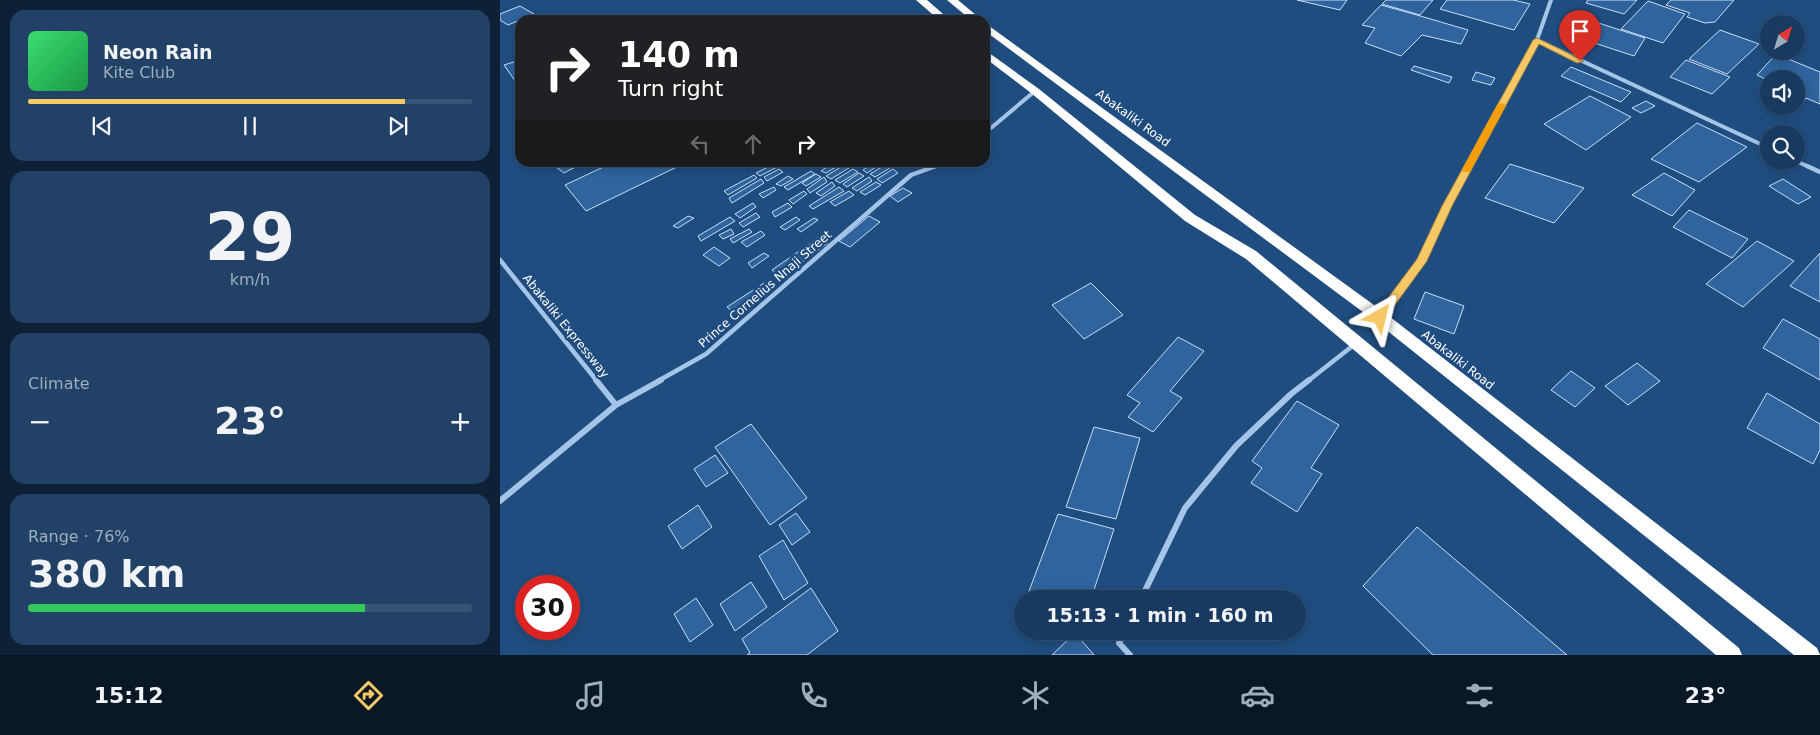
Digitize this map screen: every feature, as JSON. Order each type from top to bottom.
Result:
[{"type":"highway","points":[[921,0],[939,15]]},
{"type":"highway","points":[[952,0],[971,15]]},
{"type":"highway","name":"Abakaliki Road","points":[[990,30],[1380,317],[1810,655]]},
{"type":"highway","points":[[990,57],[1035,91],[1190,218],[1251,255],[1732,655]]},
{"type":"street","points":[[1380,317],[1422,261],[1447,206],[1537,40],[1551,0]]},
{"type":"street","points":[[1537,40],[1760,144]]},
{"type":"street","points":[[990,129],[1035,91]]},
{"type":"street","points":[[1805,165],[1820,172]]},
{"type":"street","name":"Prince Cornelius Nnaji Street","points":[[500,501],[616,405],[706,354],[911,175],[933,167]]},
{"type":"street","name":"Abakaliki Expressway","points":[[500,260],[616,405]]},
{"type":"street","points":[[1145,590],[1184,508],[1236,446],[1291,394],[1358,343]]},
{"type":"street","points":[[1120,640],[1119,643],[1130,655]]},
{"type":"building","points":[[1297,0],[1347,0],[1340,10]]},
{"type":"building","points":[[1386,0],[1433,0],[1420,15],[1382,4]]},
{"type":"building","points":[[1447,0],[1513,0],[1530,4],[1514,30],[1440,9]]},
{"type":"building","points":[[1588,0],[1637,0],[1624,14],[1586,3]]},
{"type":"building","points":[[1671,0],[1734,0],[1715,22],[1705,23],[1687,17],[1690,13],[1666,5]]},
{"type":"building","points":[[1648,1],[1685,14],[1663,43],[1621,29]]},
{"type":"building","points":[[1381,5],[1468,30],[1461,44],[1422,35],[1401,56],[1365,43],[1375,28],[1362,25]]},
{"type":"building","points":[[520,6],[534,14],[515,15],[515,22],[508,25],[500,20],[500,14]]},
{"type":"building","points":[[1583,18],[1645,38],[1634,56],[1567,34]]},
{"type":"building","points":[[1720,30],[1759,44],[1727,74],[1689,59]]},
{"type":"building","points":[[1686,60],[1730,77],[1712,94],[1670,77]]},
{"type":"building","points":[[1771,60],[1791,60],[1820,72],[1820,104],[1805,99],[1805,70],[1762,70]]},
{"type":"building","points":[[515,62],[515,81],[504,65]]},
{"type":"building","points":[[1414,66],[1452,77],[1449,83],[1411,70]]},
{"type":"building","points":[[1571,67],[1631,92],[1621,102],[1561,76]]},
{"type":"building","points":[[1476,72],[1495,78],[1491,85],[1472,80]]},
{"type":"building","points":[[1590,96],[1631,117],[1586,150],[1544,124]]},
{"type":"building","points":[[1646,101],[1655,106],[1641,113],[1632,108]]},
{"type":"building","points":[[1697,123],[1747,147],[1699,182],[1651,159]]},
{"type":"building","points":[[1510,164],[1584,188],[1554,223],[1485,198]]},
{"type":"building","points":[[556,167],[575,167],[564,173]]},
{"type":"building","points":[[603,167],[677,167],[586,211],[565,185]]},
{"type":"building","points":[[768,167],[777,167],[760,176],[756,173]]},
{"type":"building","points":[[827,167],[836,167],[826,173],[821,171]]},
{"type":"building","points":[[841,167],[849,168],[831,179],[826,176]]},
{"type":"building","points":[[868,167],[876,167],[867,173],[863,170]]},
{"type":"building","points":[[882,167],[890,168],[875,177],[870,174]]},
{"type":"building","points":[[779,169],[783,172],[767,181],[764,177]]},
{"type":"building","points":[[853,169],[858,172],[840,183],[835,180]]},
{"type":"building","points":[[893,169],[898,173],[882,183],[877,179]]},
{"type":"building","points":[[811,171],[815,174],[788,190],[784,187]]},
{"type":"building","points":[[859,173],[864,176],[847,187],[843,184]]},
{"type":"building","points":[[1664,173],[1695,190],[1672,216],[1632,195]]},
{"type":"building","points":[[816,174],[821,177],[806,186],[802,183]]},
{"type":"building","points":[[754,175],[757,178],[728,195],[724,191]]},
{"type":"building","points":[[788,176],[793,179],[781,186],[776,184]]},
{"type":"building","points":[[824,177],[827,182],[810,193],[807,189]]},
{"type":"building","points":[[869,177],[872,181],[857,191],[852,188]]},
{"type":"building","points":[[761,179],[764,183],[732,203],[729,198]]},
{"type":"building","points":[[1783,179],[1811,197],[1798,204],[1769,186]]},
{"type":"building","points":[[832,182],[835,186],[821,196],[816,193]]},
{"type":"building","points":[[876,182],[881,185],[865,195],[860,192]]},
{"type":"building","points":[[774,187],[776,190],[763,198],[759,194]]},
{"type":"building","points":[[839,187],[844,191],[813,209],[809,206]]},
{"type":"building","points":[[903,188],[912,193],[898,202],[890,196]]},
{"type":"building","points":[[804,191],[807,194],[793,204],[789,200]]},
{"type":"building","points":[[849,191],[854,195],[835,206],[830,202]]},
{"type":"building","points":[[753,203],[756,207],[740,218],[735,214]]},
{"type":"building","points":[[788,203],[792,207],[775,217],[772,212]]},
{"type":"building","points":[[1689,210],[1748,239],[1732,258],[1673,227]]},
{"type":"building","points":[[756,213],[760,217],[743,227],[739,223]]},
{"type":"building","points":[[688,216],[694,218],[678,228],[673,226]]},
{"type":"building","points":[[869,216],[880,222],[850,247],[839,241]]},
{"type":"building","points":[[730,217],[735,221],[701,241],[698,236]]},
{"type":"building","points":[[796,217],[800,220],[785,230],[780,227]]},
{"type":"building","points":[[814,218],[818,220],[801,232],[797,229]]},
{"type":"building","points":[[731,229],[734,234],[723,239],[719,235]]},
{"type":"building","points":[[749,229],[752,232],[733,243],[730,239]]},
{"type":"building","points":[[761,231],[765,235],[747,247],[741,242]]},
{"type":"building","points":[[818,238],[828,243],[781,277],[772,270]]},
{"type":"building","points":[[1757,241],[1794,261],[1743,307],[1706,284]]},
{"type":"building","points":[[714,247],[730,258],[719,266],[703,255]]},
{"type":"building","points":[[764,253],[769,256],[752,268],[748,263]]},
{"type":"building","points":[[1820,253],[1820,302],[1790,286]]},
{"type":"building","points":[[764,283],[771,288],[733,312],[727,307]]},
{"type":"building","points":[[1091,283],[1123,315],[1084,339],[1052,305]]},
{"type":"building","points":[[1425,292],[1464,306],[1454,334],[1414,319]]},
{"type":"building","points":[[1783,319],[1820,339],[1820,380],[1763,348]]},
{"type":"building","points":[[1178,337],[1204,351],[1170,391],[1182,398],[1153,432],[1128,417],[1140,403],[1127,395]]},
{"type":"building","points":[[1637,363],[1660,381],[1628,405],[1605,386]]},
{"type":"building","points":[[1571,371],[1595,388],[1575,407],[1551,390]]},
{"type":"building","points":[[1767,393],[1820,424],[1820,450],[1813,464],[1747,428]]},
{"type":"building","points":[[1297,401],[1339,425],[1311,468],[1322,474],[1297,512],[1251,483],[1262,468],[1252,461]]},
{"type":"building","points":[[751,424],[807,498],[770,525],[715,447]]},
{"type":"building","points":[[1094,427],[1140,438],[1116,519],[1066,507]]},
{"type":"building","points":[[715,455],[728,473],[706,487],[694,469]]},
{"type":"building","points":[[698,505],[712,527],[682,549],[668,526]]},
{"type":"building","points":[[796,513],[810,532],[792,545],[779,525]]},
{"type":"building","points":[[1058,514],[1114,529],[1094,590],[1029,590]]},
{"type":"building","points":[[1417,527],[1567,655],[1433,655],[1363,586]]},
{"type":"building","points":[[783,540],[808,583],[784,600],[759,556]]},
{"type":"building","points":[[751,582],[767,607],[735,631],[720,604]]},
{"type":"building","points":[[811,588],[838,631],[807,655],[747,655],[750,653],[742,639]]},
{"type":"building","points":[[696,598],[713,625],[690,642],[674,614]]},
{"type":"building","points":[[1068,640],[1081,640],[1094,655],[1052,655]]},
{"type":"slow traffic","points":[[1467,170],[1502,105]]},
{"type":"route","points":[[1380,317],[1422,261],[1447,206],[1537,40],[1580,61]]}]
